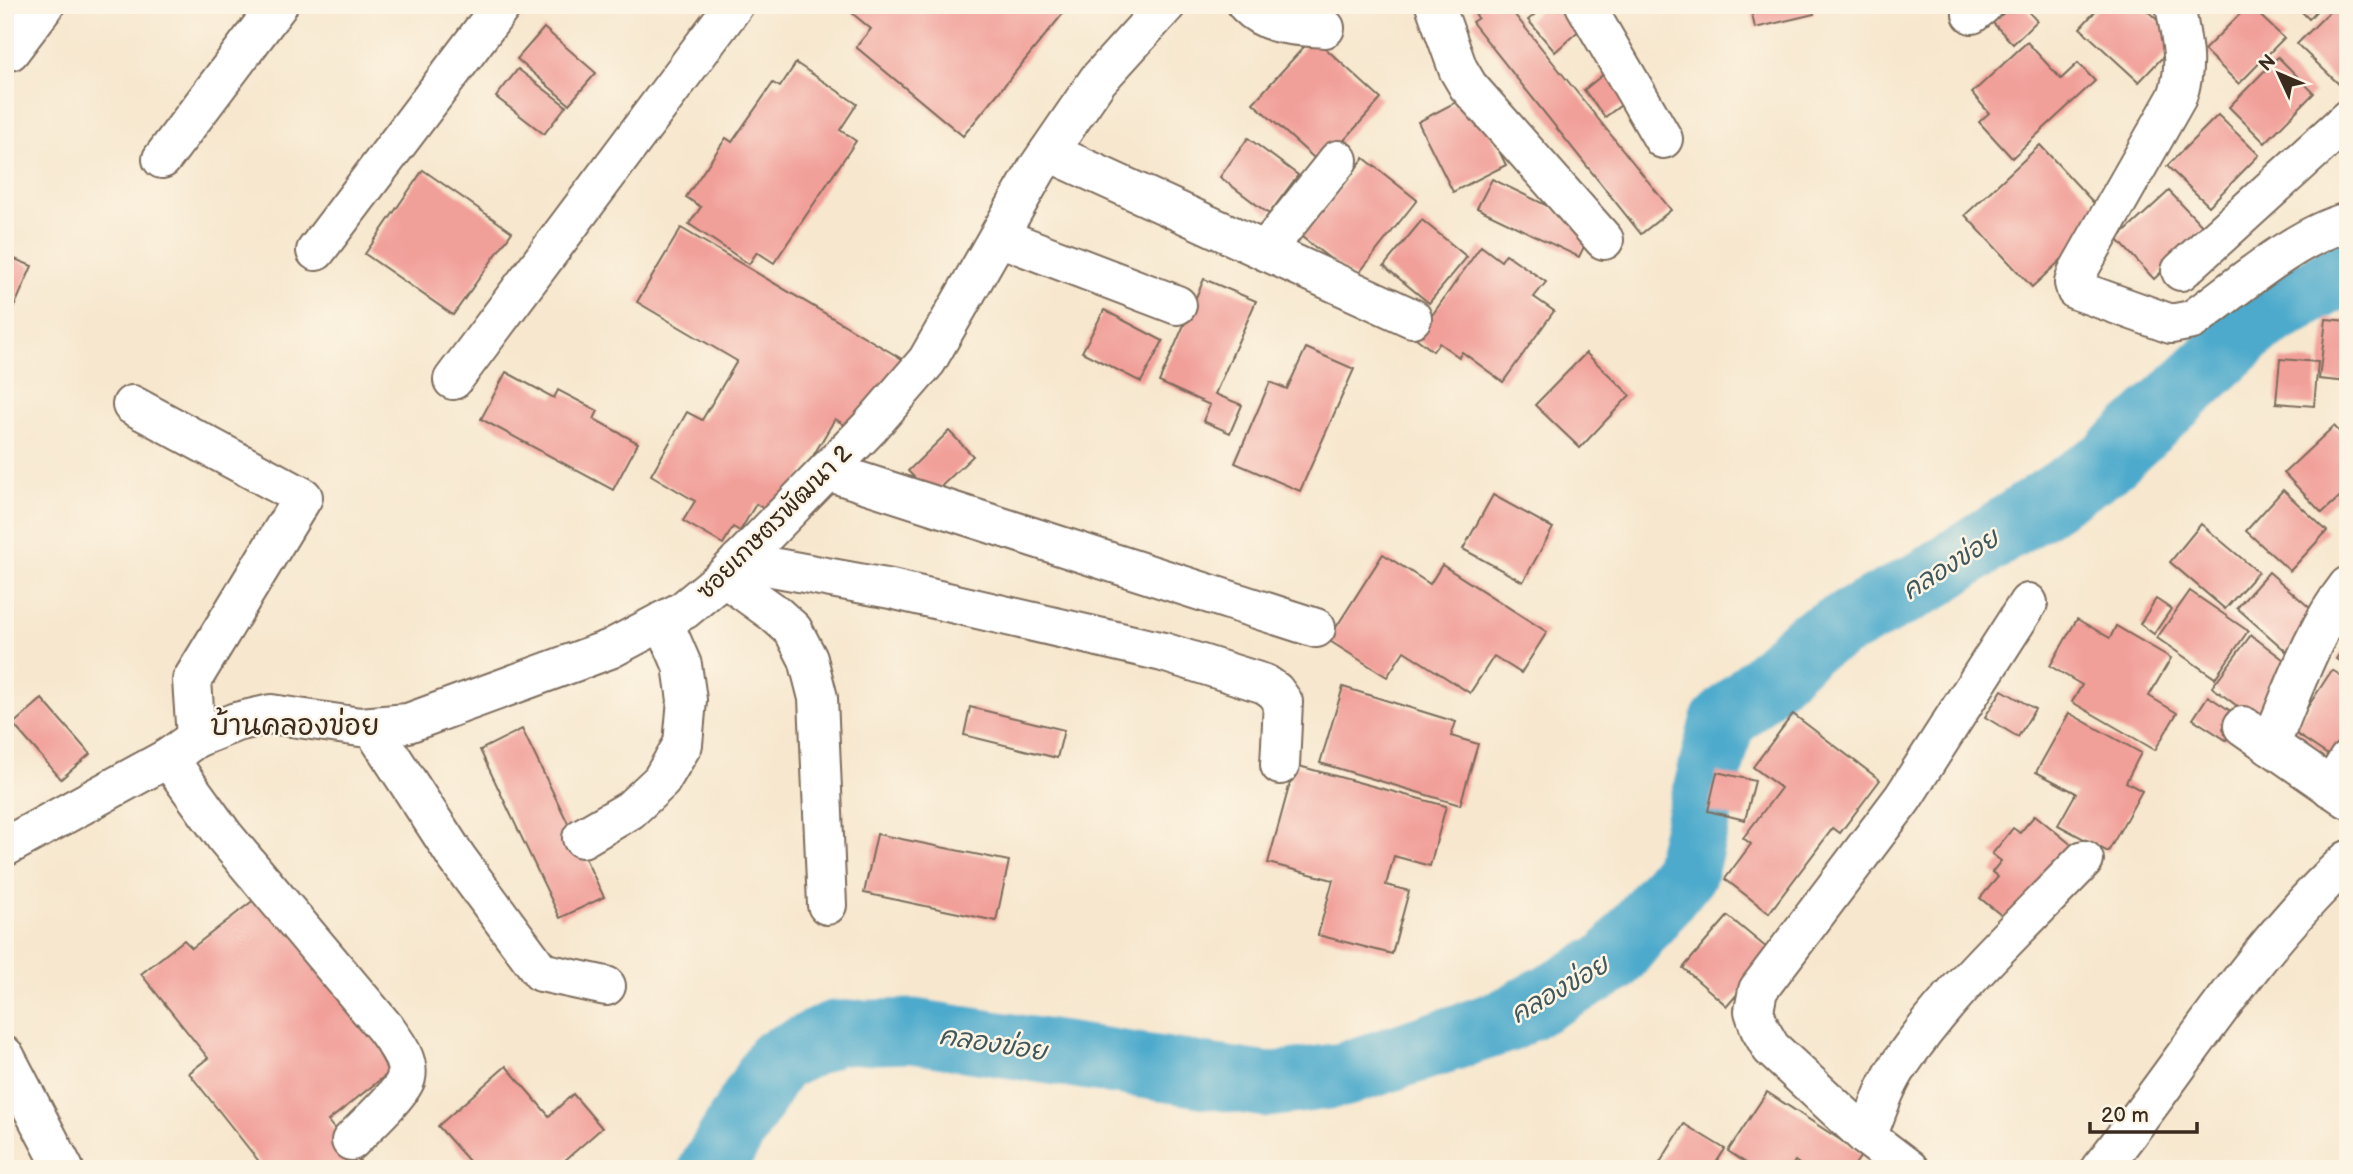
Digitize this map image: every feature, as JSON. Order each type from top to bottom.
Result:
[{"type":"street","points":[[10,51],[45,5]]},
{"type":"street","points":[[162,159],[278,5]]},
{"type":"street","points":[[316,251],[502,5]]},
{"type":"street","points":[[453,380],[734,5]]},
{"type":"street","name":"ซอยเกษตรพัฒนา 2","points":[[5,847],[182,748],[236,722],[271,714],[360,727],[408,723],[610,649],[684,610],[731,569],[869,428],[927,361],[1049,152],[1098,80],[1166,5]]},
{"type":"street","points":[[1247,5],[1256,14],[1277,24],[1325,28]]},
{"type":"street","points":[[1435,5],[1458,69],[1468,86],[1604,240]]},
{"type":"street","points":[[1586,5],[1663,139]]},
{"type":"street","points":[[2175,5],[2185,65],[2177,97],[2077,273],[2074,283],[2076,290],[2171,324],[2181,324],[2192,320],[2297,245],[2333,226],[2348,222]]},
{"type":"street","points":[[2181,271],[2348,119]]},
{"type":"street","points":[[1049,152],[1412,318]]},
{"type":"street","points":[[1265,251],[1338,160]]},
{"type":"street","points":[[999,237],[1177,305]]},
{"type":"street","points":[[132,405],[303,497],[192,680],[182,748],[225,837],[400,1048],[406,1063],[406,1080],[394,1097],[351,1141]]},
{"type":"street","points":[[827,471],[1316,628]]},
{"type":"street","points":[[731,569],[891,589],[1163,652],[1265,684],[1275,691],[1283,702],[1280,765]]},
{"type":"street","points":[[731,569],[793,631],[808,659],[818,698],[827,905]]},
{"type":"street","points":[[2342,782],[2256,736],[2317,637],[2335,602],[2348,586]]},
{"type":"street","points":[[1909,1169],[1867,1137],[1771,1048],[1754,1011],[1758,990],[1903,798],[2028,603]]},
{"type":"street","points":[[582,838],[630,810],[651,791],[661,781],[682,744],[687,700],[682,665],[663,621]]},
{"type":"street","points":[[372,727],[457,858],[541,972],[606,986]]},
{"type":"street","points":[[1867,1137],[1900,1064],[1959,992],[2084,860]]},
{"type":"street","points":[[2100,1169],[2270,942],[2323,883],[2348,860]]},
{"type":"street","points":[[5,1056],[64,1169]]},
{"type":"building","points":[[861,5],[1070,5],[963,136],[856,47],[871,29],[853,14]]},
{"type":"building","points":[[1477,5],[1507,5],[1671,210],[1641,234],[1472,22],[1478,18],[1472,9]]},
{"type":"building","points":[[1546,5],[1570,5],[1586,24],[1555,52],[1528,20]]},
{"type":"building","points":[[1750,5],[1812,5],[1814,14],[1755,28]]},
{"type":"building","points":[[2012,5],[2022,5],[2037,21],[2013,44],[1993,23]]},
{"type":"building","points":[[2101,5],[2141,5],[2179,40],[2139,82],[2080,28]]},
{"type":"building","points":[[2249,5],[2284,38],[2239,84],[2204,50]]},
{"type":"building","points":[[2295,5],[2322,5],[2309,19]]},
{"type":"building","points":[[2336,5],[2348,15],[2348,85],[2344,89],[2297,44]]},
{"type":"building","points":[[544,28],[596,73],[569,104],[517,59]]},
{"type":"building","points":[[1313,37],[1381,99],[1322,165],[1253,103]]},
{"type":"building","points":[[2027,42],[2061,79],[2078,63],[2095,81],[2012,158],[1979,122],[1989,113],[1972,93]]},
{"type":"building","points":[[2278,57],[2314,93],[2265,143],[2229,107]]},
{"type":"building","points":[[796,63],[857,104],[840,130],[856,141],[774,263],[757,252],[749,264],[689,224],[701,207],[686,197],[726,138],[732,142],[773,83],[780,87]]},
{"type":"building","points":[[518,69],[566,106],[544,134],[496,97]]},
{"type":"building","points":[[1610,69],[1632,97],[1605,117],[1584,90]]},
{"type":"building","points":[[1471,94],[1506,165],[1453,192],[1418,122]]},
{"type":"building","points":[[2218,115],[2259,155],[2209,206],[2167,166]]},
{"type":"building","points":[[1248,138],[1298,175],[1269,214],[1220,177]]},
{"type":"building","points":[[2040,145],[2107,217],[2032,287],[1965,215]]},
{"type":"building","points":[[1364,158],[1417,200],[1355,278],[1302,237]]},
{"type":"building","points":[[423,170],[512,232],[453,315],[365,254]]},
{"type":"building","points":[[1492,179],[1593,228],[1579,257],[1477,208]]},
{"type":"building","points":[[2169,191],[2206,230],[2154,279],[2117,239]]},
{"type":"building","points":[[1422,220],[1467,257],[1429,303],[1384,266]]},
{"type":"building","points":[[681,228],[902,359],[858,433],[835,419],[777,517],[756,504],[740,531],[733,527],[723,544],[683,521],[695,501],[651,475],[687,412],[702,420],[737,361],[637,302]]},
{"type":"building","points":[[1481,246],[1501,261],[1506,254],[1546,282],[1534,297],[1554,311],[1503,382],[1462,352],[1459,357],[1439,343],[1433,351],[1416,338]]},
{"type":"building","points":[[5,255],[32,266],[5,328]]},
{"type":"building","points":[[1204,279],[1256,301],[1215,394],[1242,405],[1230,433],[1203,421],[1210,405],[1159,382]]},
{"type":"building","points":[[1104,310],[1163,341],[1141,382],[1082,352]]},
{"type":"building","points":[[2326,319],[2348,321],[2348,382],[2319,379]]},
{"type":"building","points":[[1306,348],[1354,369],[1300,491],[1235,463],[1270,382],[1287,389]]},
{"type":"building","points":[[1586,353],[1630,395],[1580,448],[1535,405]]},
{"type":"building","points":[[2280,359],[2318,362],[2314,406],[2276,403]]},
{"type":"building","points":[[506,372],[554,398],[558,390],[598,411],[594,419],[638,443],[613,490],[481,419]]},
{"type":"building","points":[[2334,426],[2348,441],[2348,489],[2322,513],[2284,473]]},
{"type":"building","points":[[949,431],[973,456],[932,495],[908,471]]},
{"type":"building","points":[[2283,490],[2327,531],[2290,571],[2246,531]]},
{"type":"building","points":[[1493,495],[1553,528],[1523,582],[1463,549]]},
{"type":"building","points":[[2201,524],[2258,572],[2225,609],[2170,562]]},
{"type":"building","points":[[1383,554],[1430,584],[1442,565],[1547,632],[1521,673],[1494,656],[1470,693],[1404,651],[1387,677],[1328,640]]},
{"type":"building","points":[[2269,572],[2319,616],[2287,652],[2237,608]]},
{"type":"building","points":[[2190,591],[2248,631],[2215,678],[2157,638]]},
{"type":"building","points":[[2156,599],[2171,609],[2154,634],[2140,624]]},
{"type":"building","points":[[2077,619],[2110,638],[2116,626],[2171,658],[2149,696],[2177,713],[2155,750],[2072,702],[2082,685],[2050,666]]},
{"type":"building","points":[[2251,635],[2300,672],[2261,724],[2212,687]]},
{"type":"building","points":[[2348,641],[2348,666],[2336,659]]},
{"type":"building","points":[[2332,670],[2348,680],[2348,738],[2334,759],[2292,731]]},
{"type":"building","points":[[1343,687],[1456,722],[1451,736],[1478,744],[1460,805],[1320,763]]},
{"type":"building","points":[[2002,690],[2035,709],[2018,737],[1985,717]]},
{"type":"building","points":[[2208,696],[2240,717],[2226,740],[2193,719]]},
{"type":"building","points":[[42,699],[90,754],[61,779],[13,724]]},
{"type":"building","points":[[970,707],[1064,730],[1057,758],[964,735]]},
{"type":"building","points":[[2069,713],[2141,753],[2126,782],[2142,791],[2108,852],[2058,825],[2076,793],[2036,772]]},
{"type":"building","points":[[1793,714],[1880,780],[1840,833],[1833,828],[1769,913],[1725,879],[1751,844],[1743,838],[1781,788],[1753,767]]},
{"type":"building","points":[[522,729],[604,897],[560,918],[480,750]]},
{"type":"building","points":[[1295,765],[1446,806],[1430,866],[1394,856],[1386,885],[1409,891],[1392,954],[1318,935],[1333,880],[1268,863]]},
{"type":"building","points":[[1717,772],[1755,781],[1745,820],[1708,811]]},
{"type":"building","points":[[2035,815],[2079,851],[2017,928],[1980,898],[1998,877],[1992,872],[2001,861],[1992,854],[2013,828],[2020,833]]},
{"type":"building","points":[[877,834],[1009,861],[996,921],[864,893]]},
{"type":"building","points":[[264,892],[400,1064],[328,1121],[366,1169],[265,1169],[189,1073],[208,1058],[141,974],[184,940],[192,948]]},
{"type":"building","points":[[1728,916],[1773,953],[1727,1006],[1683,968]]},
{"type":"building","points":[[506,1066],[549,1116],[573,1094],[602,1128],[555,1169],[476,1169],[438,1126]]},
{"type":"building","points":[[1767,1092],[1862,1154],[1852,1169],[1806,1169],[1795,1161],[1790,1169],[1755,1169],[1728,1151]]},
{"type":"building","points":[[1684,1124],[1725,1149],[1712,1169],[1656,1169]]},
{"type":"waterway","name":"คลองข่อย","points":[[711,1169],[776,1061],[834,1033],[913,1031],[1267,1085],[1343,1075],[1505,1021],[1612,962],[1685,872],[1722,723],[1809,643],[1928,580],[2107,462],[2257,323],[2348,270]]},
{"type":"district","name":"บ้านคลองข่อย","points":[[295,725]]}]
